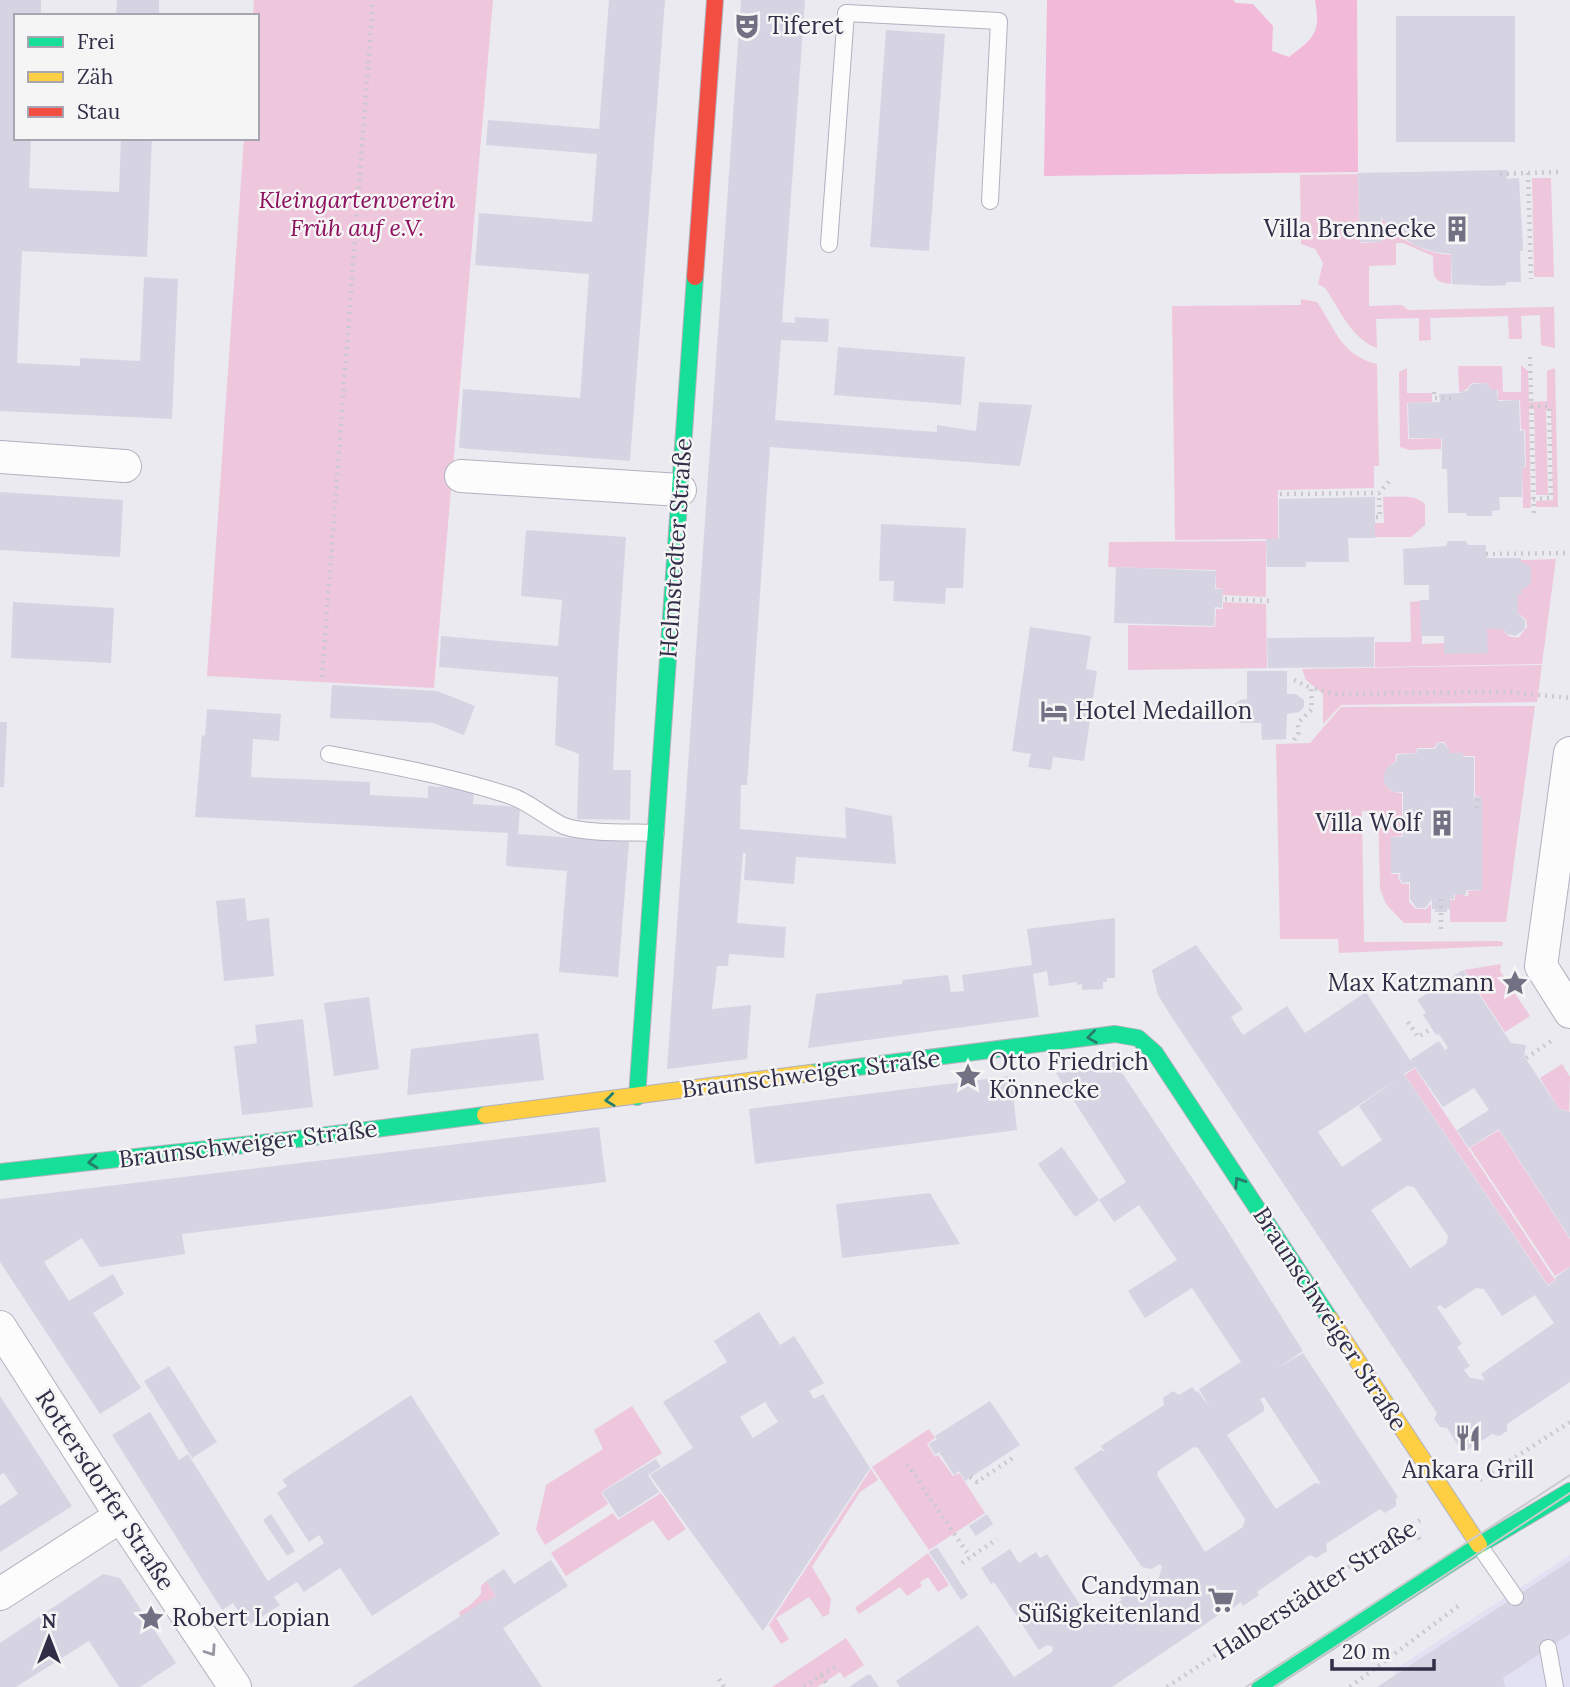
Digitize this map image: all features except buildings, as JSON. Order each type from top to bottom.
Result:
[{"type":"street","name":"Helmstedter Straße","points":[[637,1097],[715,0]]},
{"type":"street","points":[[0,457],[125,466]]},
{"type":"street","points":[[461,476],[680,489]]},
{"type":"street","points":[[1562,1025],[1541,966],[1570,753]]},
{"type":"street","name":"Braunschweiger Straße","points":[[0,1172],[637,1097],[1115,1034],[1140,1039],[1148,1044],[1162,1064],[1479,1545]]},
{"type":"street","name":"Rottersdorfer Straße","points":[[0,1327],[235,1687]]},
{"type":"street","points":[[1479,1545],[1570,1477]]},
{"type":"street","points":[[1260,1687],[1479,1545],[1570,1492]]},
{"type":"street","points":[[0,1594],[121,1516]]},
{"type":"lane","points":[[829,244],[846,13],[999,21],[990,201]]},
{"type":"lane","points":[[329,754],[473,784],[513,796],[564,825],[579,829],[656,833]]},
{"type":"lane","points":[[1479,1545],[1515,1597]]},
{"type":"lane","points":[[1548,1648],[1555,1687]]},
{"type":"path","points":[[322,677],[373,0]]},
{"type":"path","points":[[1500,174],[1558,172]]},
{"type":"path","points":[[1528,173],[1531,279]]},
{"type":"path","points":[[1530,357],[1534,519]]},
{"type":"path","points":[[1434,393],[1434,398],[1455,398]]},
{"type":"path","points":[[1531,406],[1549,405],[1551,498],[1533,499]]},
{"type":"path","points":[[1376,517],[1380,517],[1379,493],[1391,479]]},
{"type":"path","points":[[1280,494],[1379,493]]},
{"type":"path","points":[[1486,554],[1567,552]]},
{"type":"path","points":[[1226,599],[1272,601]]},
{"type":"path","points":[[1294,680],[1311,688],[1337,694],[1508,692],[1570,698]]},
{"type":"path","points":[[1294,740],[1298,734],[1298,723],[1312,709],[1311,688]]},
{"type":"path","points":[[1477,808],[1478,797]]},
{"type":"path","points":[[1441,899],[1441,932]]},
{"type":"path","points":[[1408,1022],[1418,1037],[1429,1030]]},
{"type":"path","points":[[1526,1058],[1562,1025]]},
{"type":"path","points":[[1476,1483],[1570,1422]]},
{"type":"path","points":[[970,1477],[977,1482],[1014,1458]]},
{"type":"path","points":[[907,1464],[970,1557]]},
{"type":"path","name":"Halberstädter Straße","points":[[1167,1687],[1427,1515]]},
{"type":"path","points":[[962,1563],[997,1539]]},
{"type":"path","points":[[1350,1687],[1469,1598]]},
{"type":"path","points":[[804,1687],[838,1665]]},
{"type":"path","points":[[821,1675],[828,1687]]},
{"type":"path","points":[[719,1679],[724,1687]]},
{"type":"shaded area","points":[[1047,0],[1233,0],[1236,3],[1253,4],[1273,26],[1272,51],[1289,57],[1314,34],[1317,20],[1315,0],[1357,0],[1358,172],[1044,176]]},
{"type":"shaded area","points":[[1570,1555],[1570,1687],[1398,1687],[1394,1670]]},
{"type":"green space","name":"Kleingartenverein Früh auf e.V.","points":[[254,0],[493,0],[434,688],[207,676],[244,140],[259,140],[259,14],[253,14]]},
{"type":"green space","points":[[1358,174],[1360,243],[1382,242],[1382,218],[1396,233],[1412,244],[1451,255],[1451,284],[1439,281],[1434,276],[1433,256],[1403,243],[1396,243],[1396,265],[1369,266],[1369,306],[1402,305],[1408,310],[1554,307],[1555,348],[1541,345],[1540,315],[1521,316],[1522,339],[1509,339],[1508,316],[1430,318],[1431,340],[1419,341],[1419,318],[1376,319],[1377,348],[1360,337],[1346,322],[1325,288],[1318,284],[1323,263],[1315,249],[1301,244],[1300,175]]},
{"type":"green space","points":[[1532,178],[1551,178],[1554,277],[1534,277]]},
{"type":"green space","points":[[1301,299],[1317,302],[1347,348],[1365,360],[1377,364],[1379,466],[1374,466],[1374,488],[1278,490],[1278,539],[1175,540],[1172,306],[1301,305]]},
{"type":"green space","points":[[1521,365],[1528,371],[1529,402],[1547,401],[1547,371],[1555,368],[1558,507],[1536,507],[1536,501],[1553,500],[1551,409],[1546,409],[1548,495],[1536,495],[1534,409],[1529,409],[1531,508],[1523,508],[1525,430],[1521,429],[1520,400],[1498,400],[1498,390],[1492,390],[1487,383],[1472,383],[1466,390],[1459,392],[1458,366],[1502,366],[1503,392],[1521,392]]},
{"type":"green space","points":[[1407,368],[1407,393],[1432,393],[1432,402],[1407,403],[1408,439],[1441,438],[1441,449],[1409,450],[1400,447],[1399,372]]},
{"type":"green space","points":[[1383,497],[1406,497],[1421,501],[1425,504],[1425,525],[1411,537],[1375,537],[1375,523],[1384,523]]},
{"type":"green space","points":[[1266,541],[1266,597],[1223,595],[1223,589],[1216,588],[1216,570],[1108,567],[1109,542]]},
{"type":"green space","points":[[1556,559],[1542,664],[1375,667],[1375,642],[1411,642],[1410,602],[1421,601],[1422,644],[1445,643],[1486,628],[1502,627],[1509,636],[1519,637],[1527,627],[1526,620],[1517,612],[1520,560]]},
{"type":"green space","points":[[1223,602],[1266,604],[1267,668],[1128,670],[1128,625],[1215,627],[1216,609],[1223,609]]},
{"type":"green space","points":[[1542,665],[1537,702],[1341,705],[1323,724],[1323,694],[1306,680],[1302,669]]},
{"type":"green space","points":[[1535,706],[1506,922],[1450,922],[1450,900],[1455,900],[1455,894],[1463,894],[1466,897],[1469,894],[1467,891],[1482,890],[1482,797],[1475,796],[1475,756],[1449,753],[1444,742],[1438,742],[1434,748],[1417,748],[1416,753],[1396,754],[1395,762],[1384,776],[1386,786],[1402,793],[1402,836],[1391,837],[1391,874],[1399,874],[1398,878],[1402,884],[1409,884],[1409,902],[1416,909],[1426,909],[1431,904],[1431,923],[1404,923],[1386,904],[1380,889],[1378,811],[1362,811],[1364,942],[1498,941],[1503,942],[1502,946],[1339,953],[1338,939],[1280,939],[1276,744],[1310,743],[1341,707]]},
{"type":"green space","points":[[1501,964],[1500,971],[1530,1016],[1505,1032],[1464,970]]},
{"type":"green space","points":[[1562,1064],[1570,1077],[1569,1111],[1559,1109],[1540,1078]]},
{"type":"green space","points":[[1415,1068],[1555,1280],[1548,1285],[1405,1075]]},
{"type":"green space","points":[[1499,1130],[1570,1239],[1570,1267],[1555,1276],[1470,1148]]},
{"type":"green space","points":[[632,1406],[662,1453],[601,1492],[608,1504],[545,1545],[536,1530],[546,1485],[603,1449],[594,1430]]},
{"type":"green space","points":[[929,1429],[935,1438],[927,1444],[935,1457],[938,1455],[953,1476],[959,1473],[985,1513],[929,1550],[872,1467]]},
{"type":"green space","points":[[871,1469],[878,1480],[860,1492],[812,1567],[831,1599],[829,1614],[823,1617],[809,1597],[776,1618],[789,1639],[781,1644],[769,1625]]},
{"type":"green space","points":[[661,1493],[686,1529],[668,1541],[653,1520],[566,1576],[551,1553],[613,1513],[618,1520]]},
{"type":"green space","points":[[928,1553],[949,1585],[938,1592],[928,1577],[920,1582],[922,1586],[907,1596],[900,1587],[859,1614],[855,1608]]},
{"type":"green space","points":[[486,1581],[496,1596],[460,1617],[459,1612],[481,1594],[481,1586]]},
{"type":"green space","points":[[846,1638],[864,1665],[844,1678],[840,1672],[817,1687],[772,1687]]},
{"type":"tram line","points":[[1246,1687],[1570,1475]]},
{"type":"tram line","points":[[1274,1687],[1570,1493]]},
{"type":"traffic: fast","points":[[637,1097],[695,277]]},
{"type":"traffic: fast","points":[[811,1073],[1115,1034],[1138,1038],[1155,1053],[1330,1319]]},
{"type":"traffic: fast","points":[[0,1172],[485,1115]]},
{"type":"traffic: fast","points":[[1260,1687],[1479,1545],[1570,1491]]},
{"type":"traffic: slow","points":[[485,1115],[811,1073]]},
{"type":"traffic: slow","points":[[1330,1319],[1479,1545]]},
{"type":"traffic: jam","points":[[695,277],[715,0]]},
{"type":"place","name":"Tiferet","points":[[747,26]]},
{"type":"place","name":"Villa Brennecke","points":[[1457,229]]},
{"type":"place","name":"Hotel Medaillon","points":[[1054,711]]},
{"type":"place","name":"Villa Wolf","points":[[1442,823]]},
{"type":"place","name":"Max Katzmann","points":[[1515,983]]},
{"type":"place","name":"Otto Friedrich Könnecke","points":[[968,1076]]},
{"type":"place","name":"Ankara Grill","points":[[1468,1438]]},
{"type":"place","name":"Candyman Süßigkeitenland","points":[[1221,1600]]},
{"type":"place","name":"Robert Lopian","points":[[151,1618]]}]
